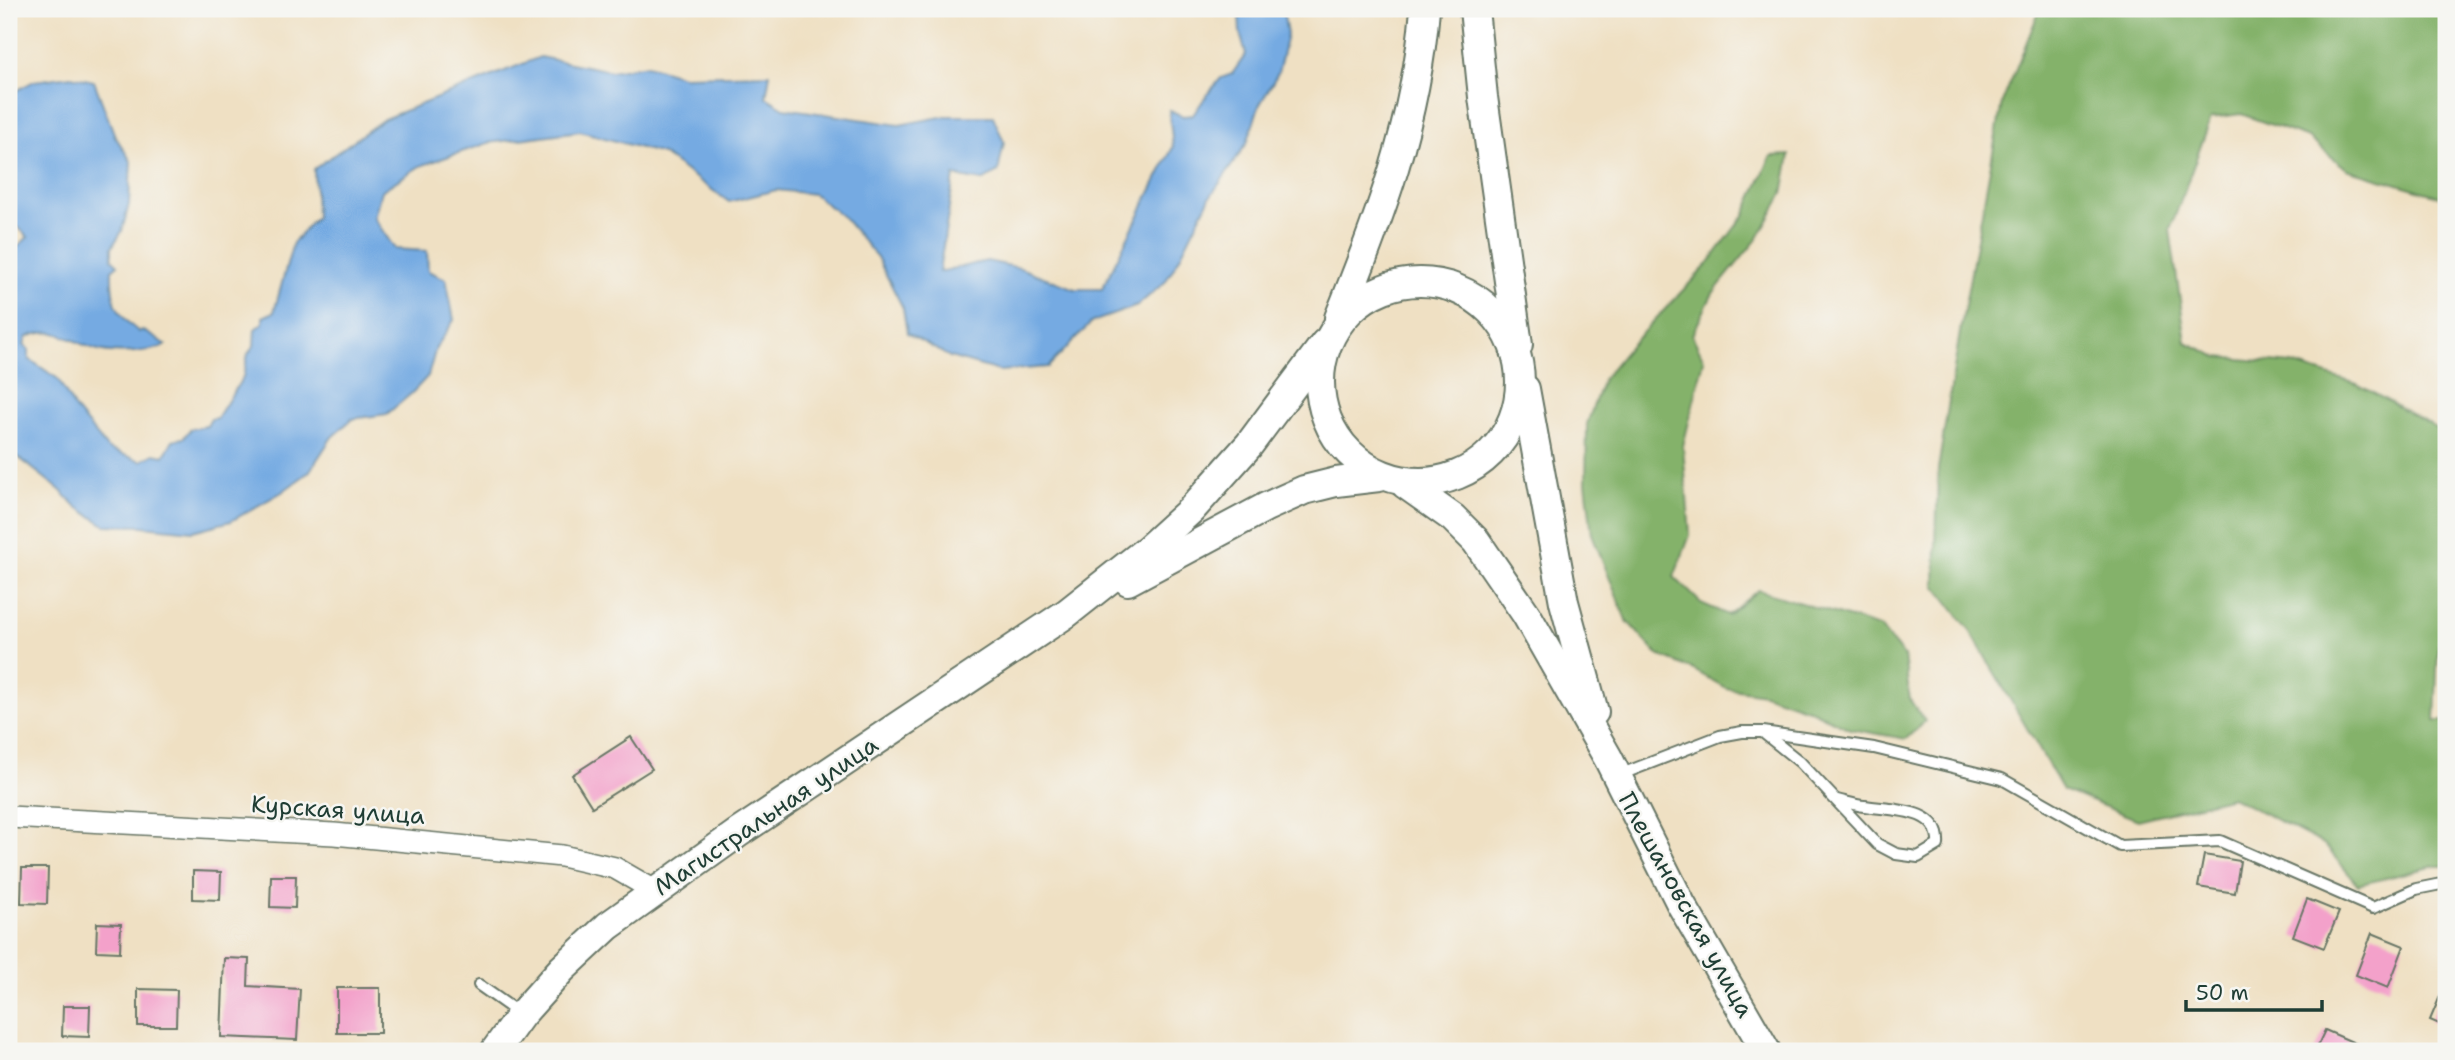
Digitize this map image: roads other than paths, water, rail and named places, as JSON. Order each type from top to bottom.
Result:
[{"type":"main road","points":[[1425,9],[1422,51],[1406,129],[1380,216],[1332,332],[1319,374],[1322,399],[1329,422],[1350,453],[1453,519],[1476,541],[1526,614],[1612,767]]},
{"type":"main road","points":[[1474,9],[1483,97],[1521,366],[1564,602],[1612,767]]},
{"type":"main road","points":[[1332,332],[1362,300],[1388,287],[1413,281],[1440,283],[1465,291],[1486,306],[1504,327],[1521,366],[1517,411],[1504,436],[1486,457],[1461,472],[1434,481],[1392,481]]},
{"type":"main road","name":"Магистральная улица","points":[[495,1051],[521,1015],[562,969],[608,926],[738,832],[1067,613],[1148,550],[1191,510],[1249,445],[1332,332]]},
{"type":"main road","name":"Магистральная улица","points":[[1067,613],[1266,507],[1304,490],[1336,482],[1392,481]]},
{"type":"main road","name":"Плешановская улица","points":[[1612,767],[1681,904],[1766,1051]]},
{"type":"street","name":"Курская улица","points":[[9,817],[334,834],[562,856],[615,868],[655,891]]},
{"type":"lane","points":[[1763,732],[1800,762],[1877,844],[1896,854],[1918,857],[1938,845],[1939,835],[1932,824],[1922,816],[1902,810],[1862,806],[1837,800]]},
{"type":"lane","points":[[1612,767],[1720,736],[1763,732],[1874,748],[2002,779],[2120,846],[2220,841],[2373,908],[2416,889],[2446,883]]},
{"type":"lane","points":[[479,985],[521,1015]]},
{"type":"water","points":[[1236,9],[1283,9],[1287,35],[1278,73],[1259,106],[1247,143],[1210,197],[1165,282],[1137,306],[1092,322],[1048,367],[999,371],[950,357],[907,333],[903,308],[877,257],[844,218],[814,194],[776,190],[729,202],[662,154],[580,131],[488,143],[420,166],[381,191],[374,218],[395,249],[427,251],[428,271],[446,279],[454,320],[436,348],[428,376],[412,393],[387,414],[352,419],[332,437],[309,472],[282,492],[231,521],[193,531],[105,525],[77,507],[60,490],[9,450],[9,254],[28,237],[9,222],[9,95],[34,81],[71,76],[94,81],[115,136],[131,161],[129,204],[122,231],[112,247],[112,259],[118,265],[112,270],[112,289],[116,305],[125,319],[139,332],[142,330],[166,345],[141,351],[111,352],[95,349],[62,335],[47,333],[27,337],[24,345],[29,350],[29,359],[58,379],[75,409],[108,449],[141,461],[154,454],[164,456],[173,440],[183,438],[191,429],[207,426],[211,419],[217,418],[243,377],[248,354],[254,346],[255,329],[263,323],[263,317],[274,312],[293,243],[316,217],[314,169],[384,119],[540,57],[611,71],[647,65],[683,76],[770,74],[766,97],[784,108],[899,125],[946,116],[993,116],[1004,142],[998,172],[982,181],[954,176],[939,272],[987,261],[1020,268],[1075,289],[1102,289],[1173,147],[1169,110],[1183,116],[1193,115],[1221,78],[1232,74],[1246,54],[1240,33],[1239,12]]}]
